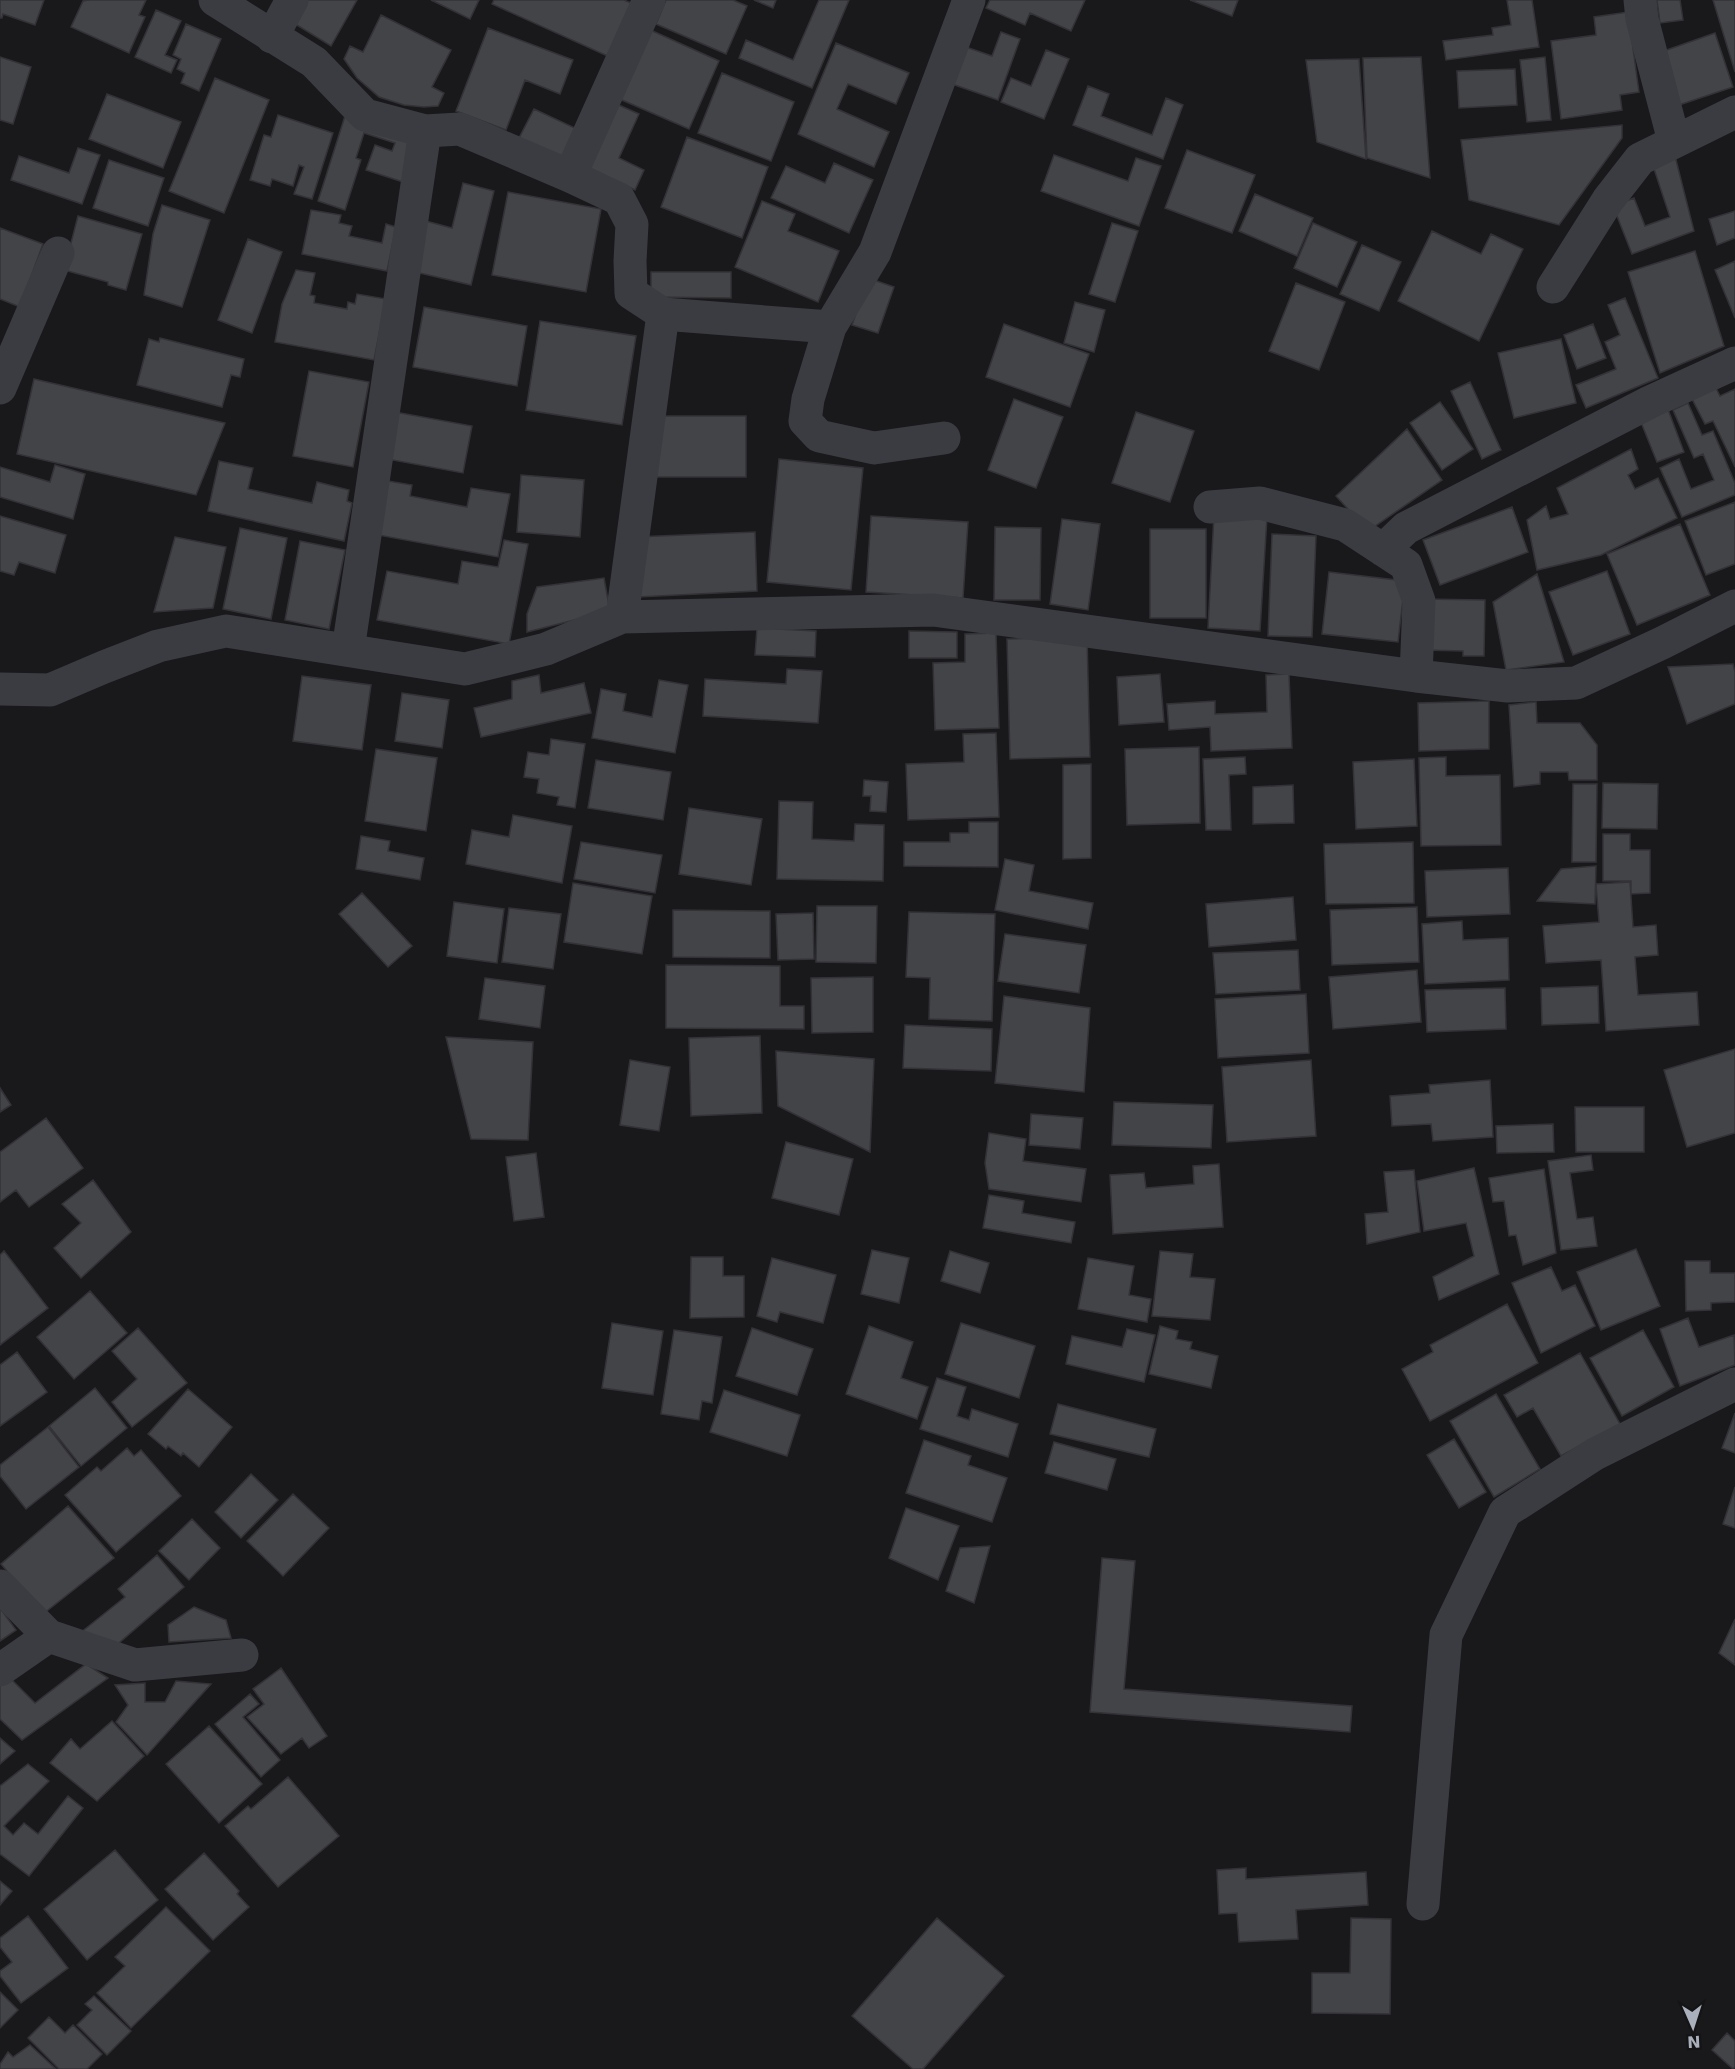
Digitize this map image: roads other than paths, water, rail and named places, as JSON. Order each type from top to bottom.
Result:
[{"type":"street","points":[[215,0],[314,62],[365,115],[425,131],[460,129],[570,176],[618,200],[632,224],[631,293],[663,315],[830,327]]},
{"type":"street","points":[[272,37],[292,0]]},
{"type":"street","points":[[570,176],[649,0]]},
{"type":"street","points":[[944,438],[874,448],[819,436],[805,421],[808,399],[830,327],[874,252],[969,0]]},
{"type":"street","points":[[1640,0],[1642,19],[1674,141]]},
{"type":"street","points":[[1553,287],[1608,200],[1640,159],[1735,112]]},
{"type":"street","points":[[348,650],[425,131]]},
{"type":"street","points":[[0,388],[58,253]]},
{"type":"street","points":[[621,617],[663,315]]},
{"type":"street","points":[[1383,550],[1406,528],[1650,402],[1735,363]]},
{"type":"street","points":[[1210,507],[1260,503],[1345,525],[1406,565],[1419,601],[1416,676]]},
{"type":"street","points":[[0,689],[50,690],[158,646],[226,631],[465,669],[546,649],[621,617],[933,610],[1416,676],[1508,686],[1576,683],[1735,606]]},
{"type":"street","points":[[1423,1904],[1446,1635],[1505,1512],[1595,1454],[1735,1384]]},
{"type":"street","points":[[0,1586],[49,1636],[135,1665],[242,1655]]},
{"type":"street","points":[[0,1670],[49,1636]]}]
